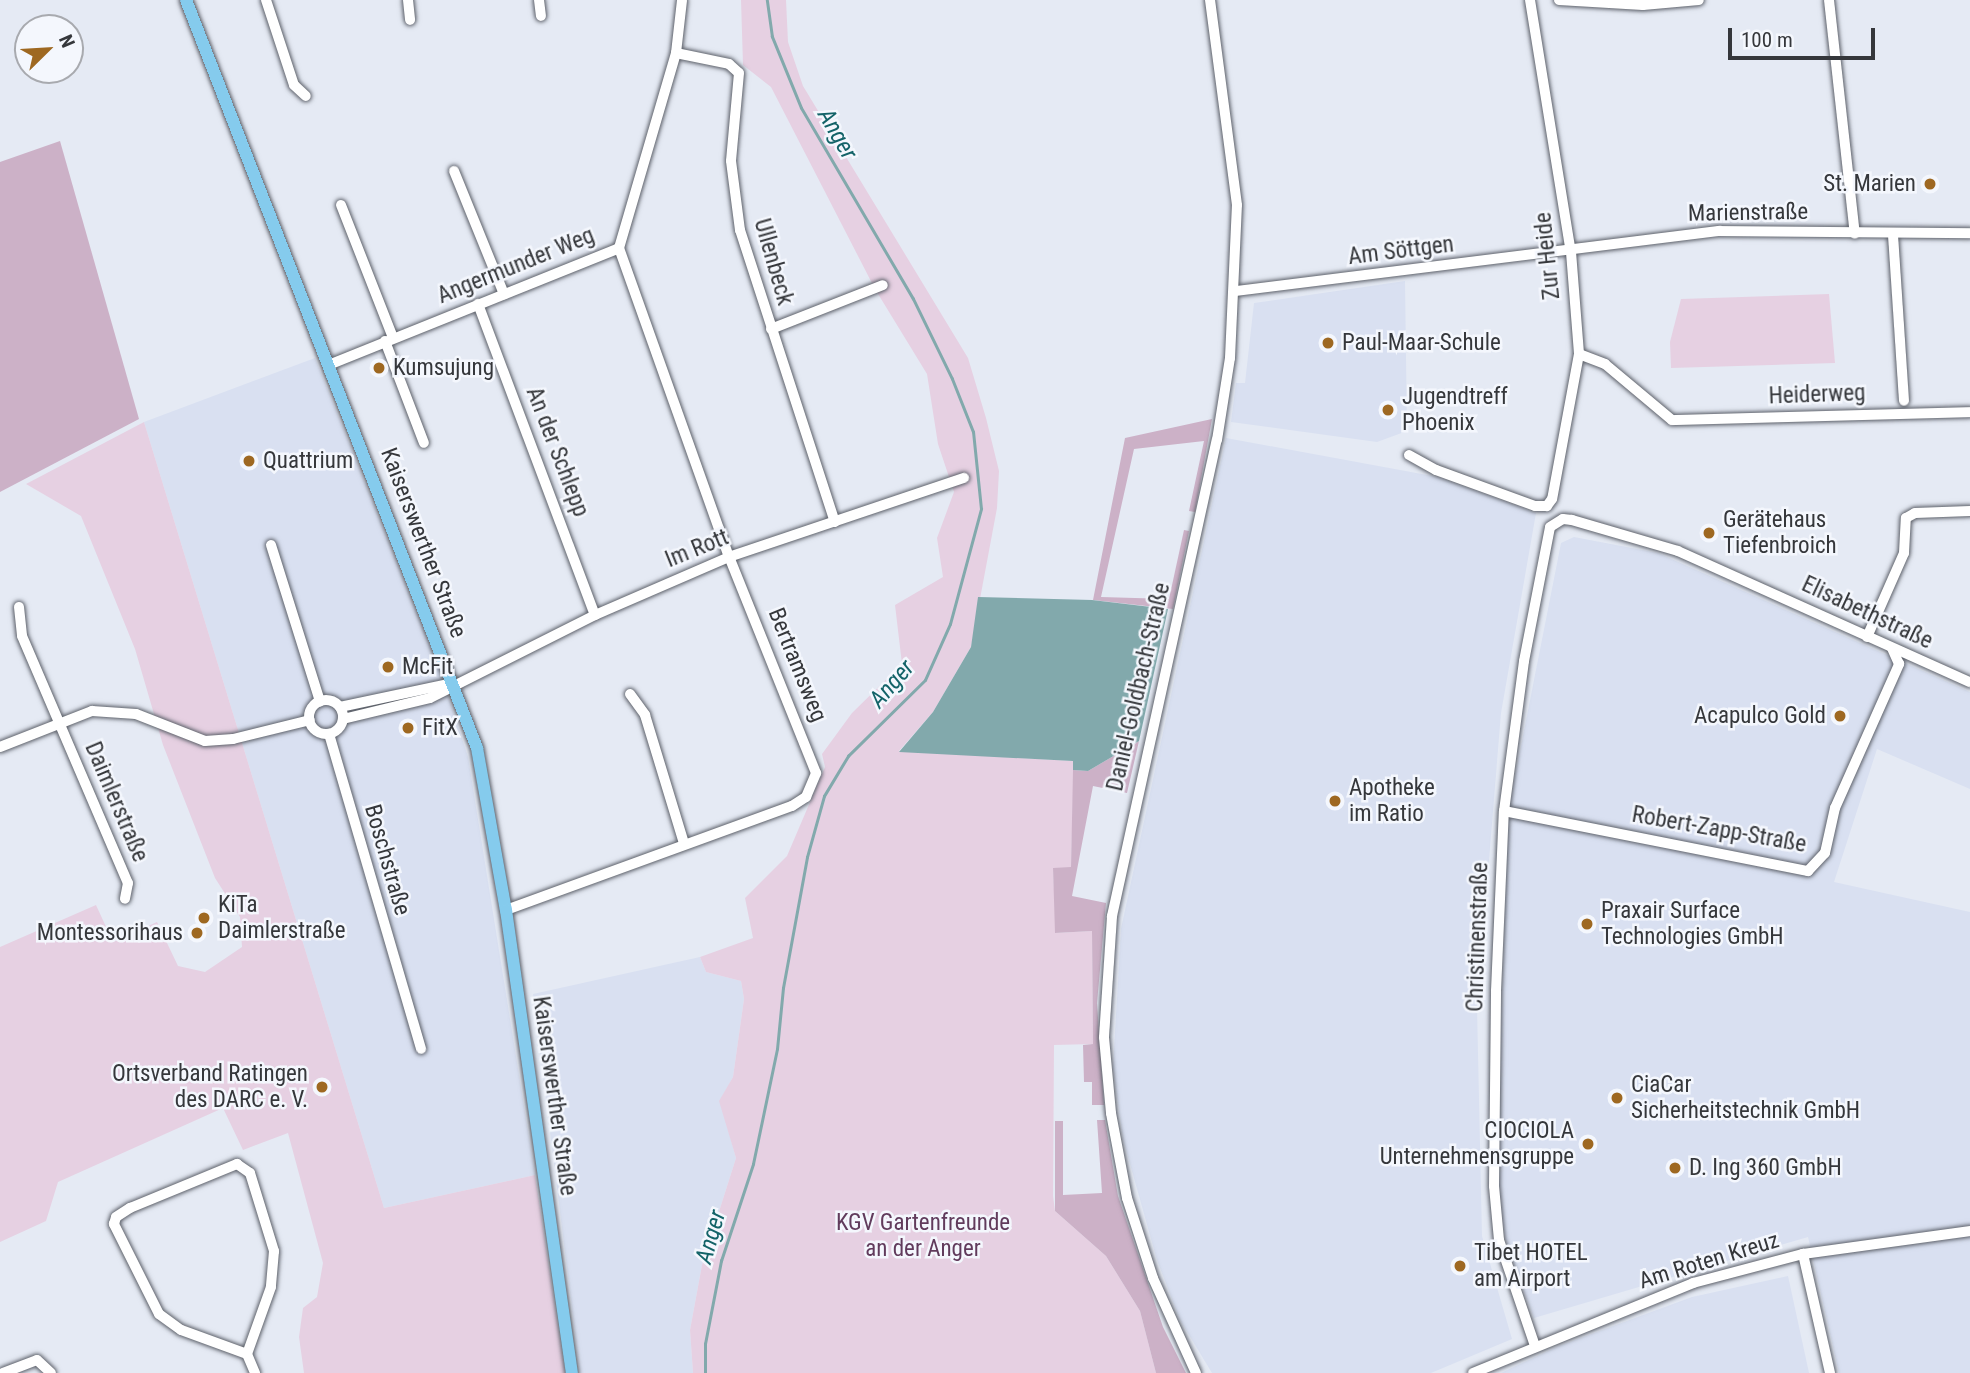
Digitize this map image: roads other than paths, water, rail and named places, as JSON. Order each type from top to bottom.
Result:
[{"type":"main road","name":"Kaiserswerther Straße","points":[[186,0],[455,683],[479,755],[506,910],[572,1373]]},
{"type":"street","points":[[267,0],[295,85],[306,96]]},
{"type":"street","points":[[408,0],[410,20]]},
{"type":"street","points":[[539,0],[541,16]]},
{"type":"street","name":"Angermunder Weg","points":[[331,364],[619,248],[676,53],[682,0]]},
{"type":"street","name":"Daniel-Goldbach-Straße","points":[[1196,1373],[1153,1278],[1127,1198],[1107,1080],[1106,977],[1129,828],[1220,425],[1236,291],[1237,205],[1210,0]]},
{"type":"street","name":"Zur Heide","points":[[1530,0],[1571,252],[1579,354],[1552,499],[1546,506]]},
{"type":"street","points":[[1559,0],[1643,5],[1699,0]]},
{"type":"street","points":[[1829,0],[1855,234]]},
{"type":"street","name":"Ullenbeck","points":[[676,53],[729,64],[739,73],[733,184],[746,254],[835,522]]},
{"type":"street","points":[[454,171],[504,294]]},
{"type":"street","points":[[341,205],[424,443]]},
{"type":"street","name":"Marienstraße","points":[[1571,252],[1718,231],[1893,235],[1970,233]]},
{"type":"street","points":[[1893,235],[1904,401]]},
{"type":"street","name":"Bertramsweg","points":[[506,910],[799,803],[816,773],[729,557],[619,248]]},
{"type":"street","name":"Am Söttgen","points":[[1236,291],[1571,252]]},
{"type":"street","points":[[771,329],[883,285]]},
{"type":"street","name":"An der Schlepp","points":[[478,304],[595,615]]},
{"type":"street","name":"Heiderweg","points":[[1579,354],[1605,364],[1665,417],[1694,420],[1970,412]]},
{"type":"street","points":[[1409,455],[1436,470],[1535,506],[1546,506],[1553,525]]},
{"type":"street","name":"Im Rott","points":[[342,713],[430,698],[455,683],[595,615],[729,557],[964,478]]},
{"type":"street","points":[[1867,637],[1904,553],[1906,519],[1915,513],[1970,511]]},
{"type":"street","name":"Elisabethstraße","points":[[1553,525],[1572,520],[1678,551],[1970,682]]},
{"type":"street","name":"Christinenstraße","points":[[1535,1346],[1499,1240],[1494,1186],[1496,991],[1504,811],[1524,661],[1553,525]]},
{"type":"street","points":[[271,545],[320,701]]},
{"type":"street","name":"Daimlerstraße","points":[[19,607],[18,623],[128,883],[125,900]]},
{"type":"street","name":"Robert-Zapp-Straße","points":[[1504,811],[1808,871],[1825,852],[1835,808],[1899,664],[1892,648]]},
{"type":"street","points":[[630,694],[645,715],[684,843]]},
{"type":"street","points":[[331,700],[342,713],[339,729],[329,734],[317,732],[310,720],[311,709],[320,701],[331,700]]},
{"type":"street","points":[[0,747],[58,722],[92,711],[117,710],[184,736],[216,741],[310,720]]},
{"type":"street","name":"Boschstraße","points":[[329,734],[421,1049]]},
{"type":"street","points":[[247,1354],[181,1330],[159,1314],[114,1221],[155,1198],[233,1165],[245,1166],[269,1229],[275,1264],[247,1354],[255,1373]]},
{"type":"street","name":"Am Roten Kreuz","points":[[1473,1373],[1693,1283],[1802,1254],[1970,1231]]},
{"type":"street","points":[[1802,1254],[1830,1373]]},
{"type":"street","points":[[2,1373],[37,1360],[51,1373]]},
{"type":"waterway","name":"Anger","points":[[705,1373],[705,1344],[721,1261],[753,1164],[777,1049],[783,988],[807,857],[824,796],[848,756],[925,680],[950,624],[981,509],[973,432],[952,379],[913,299],[801,108],[772,37],[767,0]]},
{"type":"place","name":"St. Marien","points":[[1930,184]]},
{"type":"place","name":"Paul-Maar-Schule","points":[[1328,343]]},
{"type":"place","name":"Kumsujung","points":[[379,368]]},
{"type":"place","name":"Jugendtreff Phoenix","points":[[1388,410]]},
{"type":"place","name":"Quattrium","points":[[249,461]]},
{"type":"place","name":"Gerätehaus Tiefenbroich","points":[[1709,533]]},
{"type":"place","name":"McFit","points":[[388,667]]},
{"type":"place","name":"Acapulco Gold","points":[[1840,716]]},
{"type":"place","name":"FitX","points":[[408,728]]},
{"type":"place","name":"Apotheke im Ratio","points":[[1335,801]]},
{"type":"place","name":"KiTa Daimlerstraße","points":[[204,918]]},
{"type":"place","name":"Praxair Surface Technologies GmbH","points":[[1587,924]]},
{"type":"place","name":"Montessorihaus","points":[[197,933]]},
{"type":"place","name":"Ortsverband Ratingen des DARC e. V.","points":[[322,1087]]},
{"type":"place","name":"CiaCar Sicherheitstechnik GmbH","points":[[1617,1098]]},
{"type":"place","name":"CIOCIOLA Unternehmensgruppe","points":[[1588,1144]]},
{"type":"place","name":"D. Ing 360 GmbH","points":[[1675,1168]]},
{"type":"place","name":"Tibet HOTEL am Airport","points":[[1460,1266]]},
{"type":"park label","name":"KGV Gartenfreunde an der Anger","points":[[923,1236]]}]
